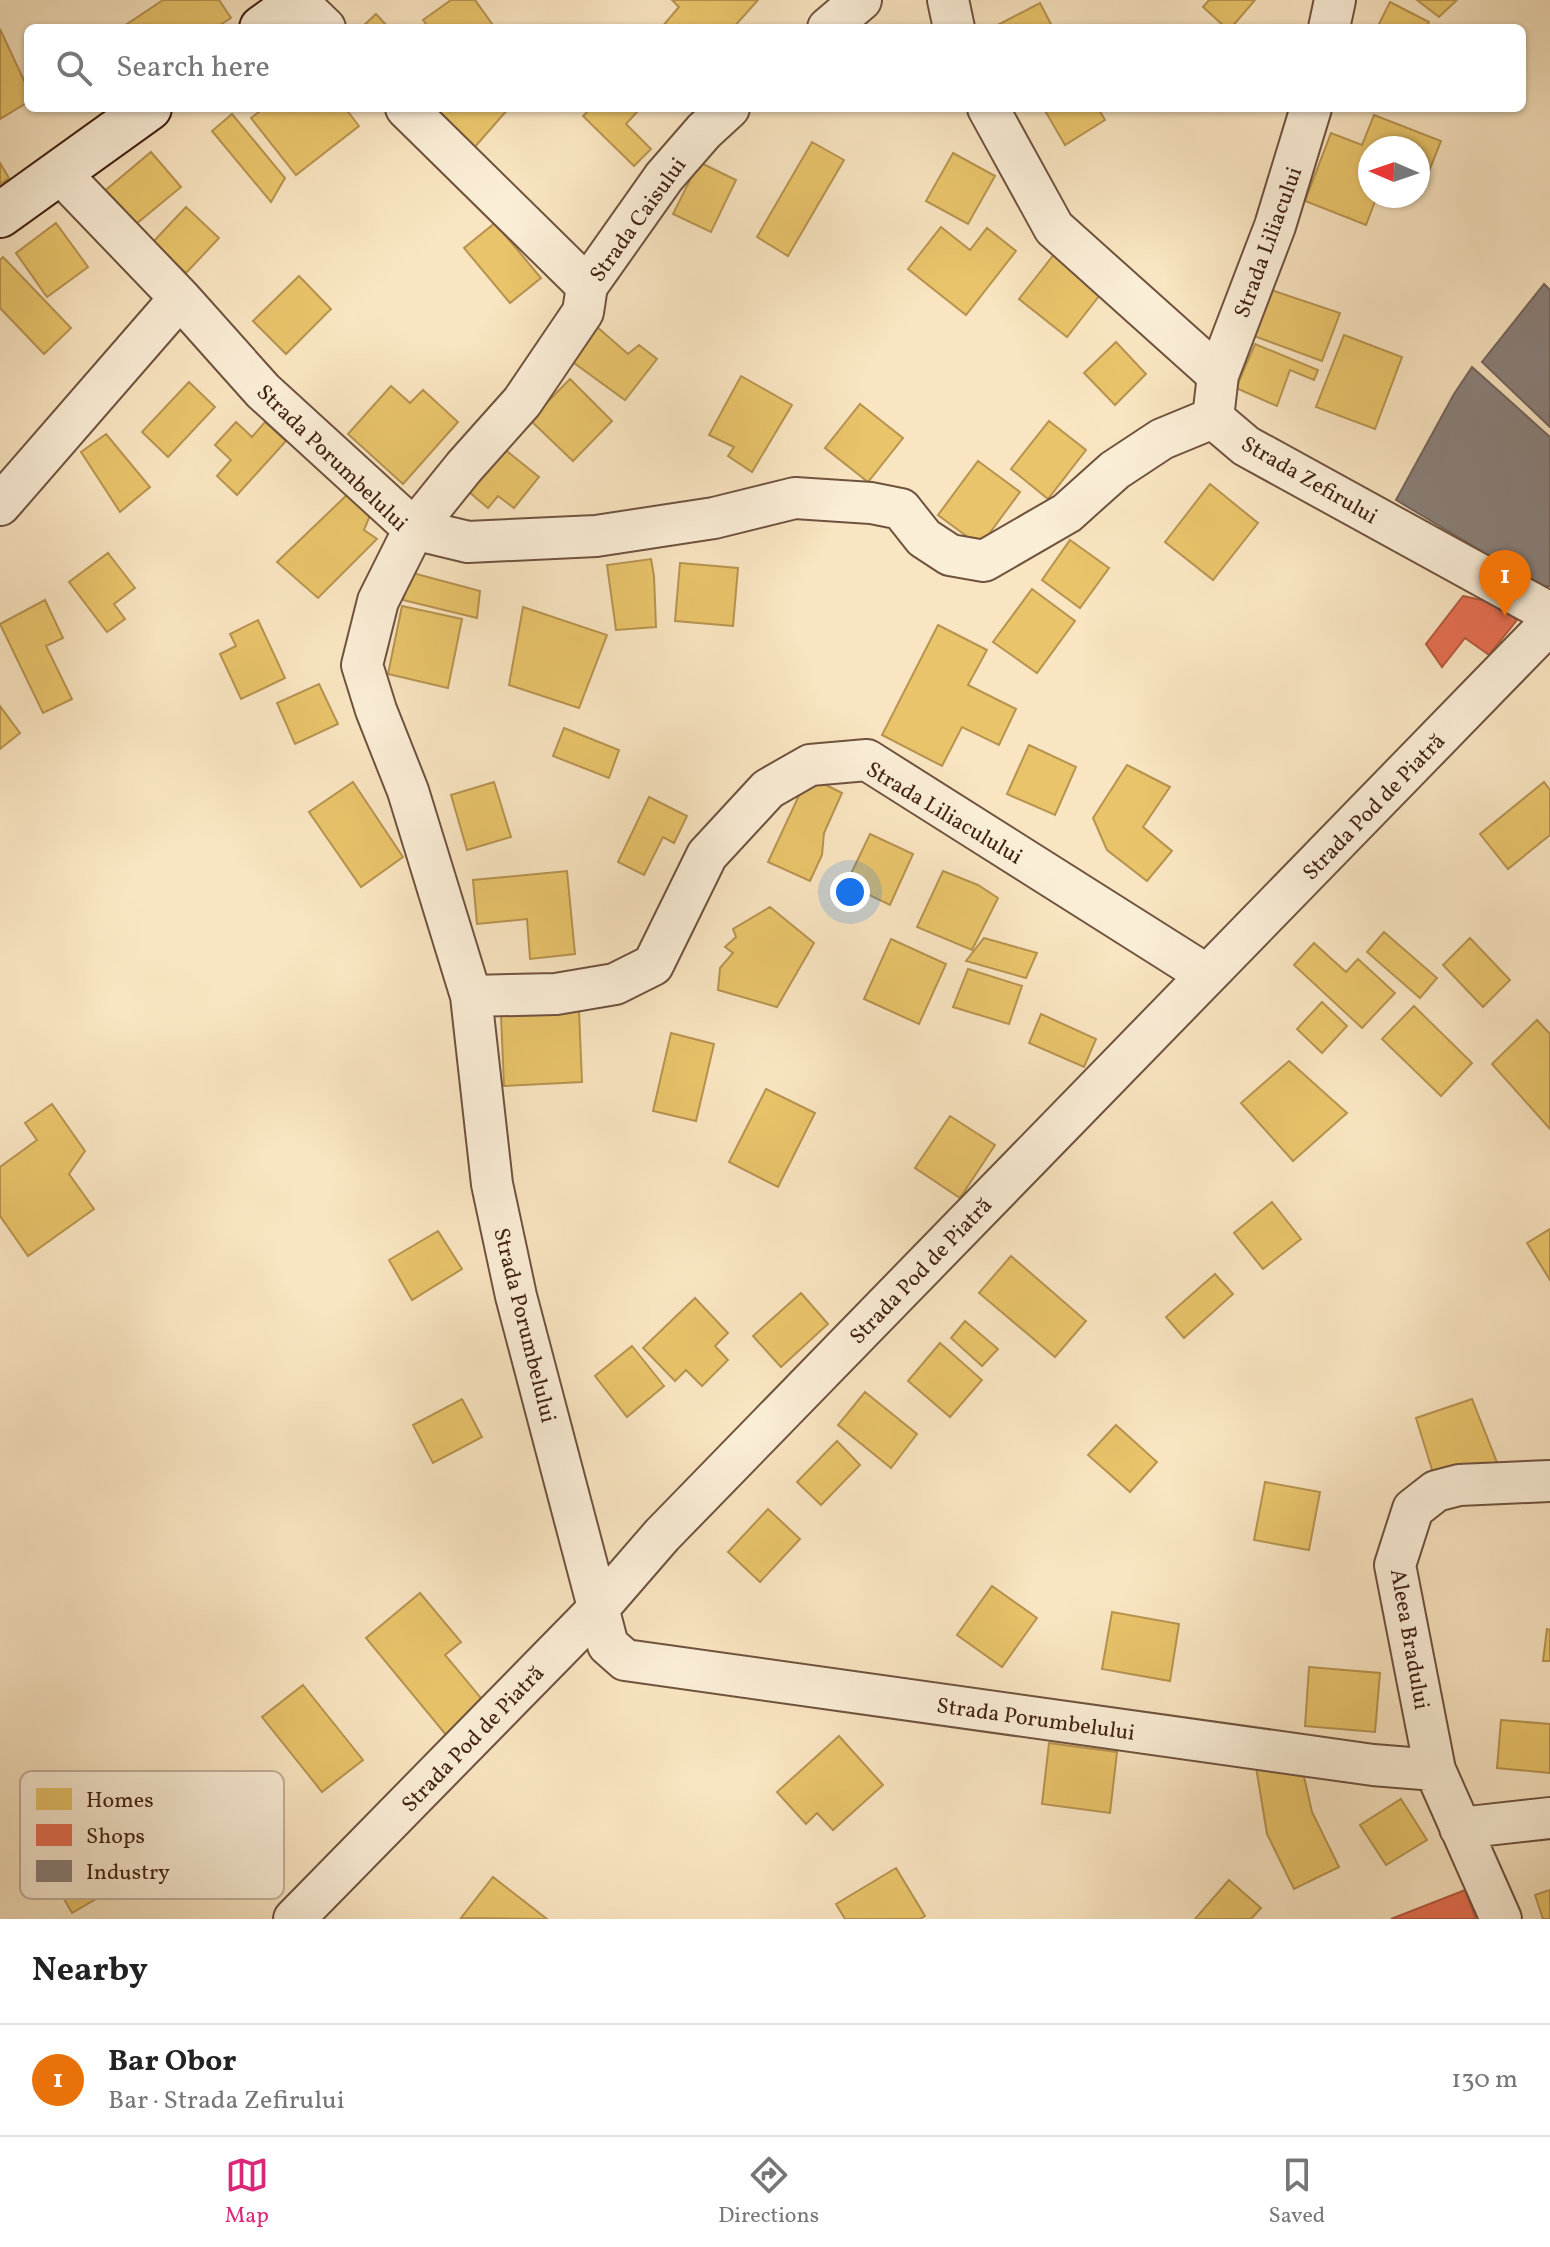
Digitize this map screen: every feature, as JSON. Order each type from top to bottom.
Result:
[{"type":"street","points":[[833,24],[861,0]]},
{"type":"street","points":[[948,0],[953,24]]},
{"type":"street","points":[[1330,24],[1335,0]]},
{"type":"street","points":[[272,24],[308,10]]},
{"type":"street","points":[[0,215],[143,112]]},
{"type":"street","points":[[410,112],[587,286]]},
{"type":"street","name":"Strada Caisului","points":[[414,529],[522,402],[583,312],[587,286],[664,177],[725,112]]},
{"type":"street","points":[[414,529],[468,542],[596,536],[714,518],[795,498],[871,503],[901,509],[924,538],[950,555],[984,561],[1067,513],[1115,470],[1162,439],[1213,418],[1218,375],[1054,228],[990,112]]},
{"type":"street","name":"Strada Liliacului","points":[[1218,375],[1275,226],[1310,112]]},
{"type":"street","name":"Strada Porumbelului","points":[[59,172],[180,298],[263,391],[414,529],[378,601],[362,665],[408,791],[471,996],[492,1184],[516,1296],[608,1645],[625,1660],[1373,1765],[1435,1770]]},
{"type":"street","points":[[0,505],[180,298]]},
{"type":"street","name":"Strada Zefirului","points":[[1213,418],[1246,446],[1550,613]]},
{"type":"street","name":"Strada Pod de Piatră","points":[[294,1919],[597,1610],[662,1535],[1550,623]]},
{"type":"street","name":"Strada Liliaculului","points":[[471,996],[556,994],[615,984],[653,965],[707,855],[768,789],[810,765],[867,760],[1207,975]]},
{"type":"street","name":"Aleea Bradului","points":[[1435,1770],[1395,1565],[1413,1509],[1436,1491],[1459,1485],[1550,1481]]},
{"type":"street","points":[[1435,1770],[1501,1919]]},
{"type":"street","points":[[1460,1828],[1550,1818]]},
{"type":"building: Homes","points":[[163,0],[219,0],[231,18],[221,24],[127,24]]},
{"type":"building: Homes","points":[[451,0],[475,0],[492,24],[426,24],[423,20]]},
{"type":"building: Homes","points":[[672,0],[758,0],[737,24],[664,24],[679,7]]},
{"type":"building: Homes","points":[[1209,0],[1255,0],[1234,24],[1222,24],[1203,7]]},
{"type":"building: Homes","points":[[1417,0],[1457,0],[1439,17]]},
{"type":"building: Homes","points":[[1390,2],[1429,22],[1428,24],[1379,24]]},
{"type":"building: Homes","points":[[1040,3],[1051,24],[1000,24]]},
{"type":"building: Homes","points":[[376,14],[385,24],[365,24]]},
{"type":"building: Homes","points":[[0,29],[24,80],[24,104],[0,119]]},
{"type":"building: Homes","points":[[259,112],[348,112],[359,126],[296,175],[251,118]]},
{"type":"building: Homes","points":[[439,112],[505,112],[473,149],[436,115]]},
{"type":"building: Homes","points":[[587,112],[637,112],[626,124],[651,149],[634,166],[583,116]]},
{"type":"building: Homes","points":[[1046,112],[1100,112],[1105,120],[1065,145]]},
{"type":"building: Homes","points":[[232,114],[285,178],[271,202],[212,131]]},
{"type":"building: Homes","points":[[1374,115],[1428,136],[1366,136]]},
{"type":"building: Homes","points":[[1331,133],[1358,143],[1358,208],[1372,208],[1366,225],[1305,201]]},
{"type":"building: Homes","points":[[1430,137],[1441,141],[1430,168]]},
{"type":"building: Homes","points":[[812,142],[844,160],[788,256],[757,237]]},
{"type":"building: Homes","points":[[151,152],[181,187],[130,229],[101,194]]},
{"type":"building: Homes","points":[[953,153],[995,176],[968,224],[926,201]]},
{"type":"building: Homes","points":[[699,162],[736,180],[711,232],[673,214]]},
{"type":"building: Homes","points":[[0,163],[9,178],[0,184]]},
{"type":"building: Homes","points":[[186,207],[219,238],[186,273],[153,242]]},
{"type":"building: Homes","points":[[56,223],[88,267],[47,297],[16,253]]},
{"type":"building: Homes","points":[[495,223],[541,278],[510,303],[464,248]]},
{"type":"building: Homes","points":[[941,227],[970,250],[987,228],[1016,251],[966,315],[908,269]]},
{"type":"building: Homes","points":[[1055,253],[1103,291],[1067,337],[1019,299]]},
{"type":"building: Homes","points":[[3,257],[71,328],[44,354],[0,308],[0,260]]},
{"type":"building: Homes","points":[[299,276],[331,309],[286,354],[253,321]]},
{"type":"building: Homes","points":[[1271,290],[1340,313],[1322,361],[1254,336]]},
{"type":"building: Homes","points":[[596,326],[628,354],[639,345],[657,359],[625,400],[570,360]]},
{"type":"building: Homes","points":[[1550,326],[1550,377],[1524,348]]},
{"type":"building: Homes","points":[[1344,335],[1402,357],[1375,429],[1316,407]]},
{"type":"building: Homes","points":[[1116,342],[1146,374],[1115,405],[1084,373]]},
{"type":"building: Homes","points":[[1255,344],[1318,370],[1314,380],[1290,370],[1277,406],[1236,388]]},
{"type":"building: Homes","points":[[741,376],[792,405],[752,472],[728,456],[734,447],[709,435]]},
{"type":"building: Homes","points":[[570,379],[612,421],[573,461],[530,420]]},
{"type":"building: Homes","points":[[189,382],[215,407],[168,457],[142,432]]},
{"type":"building: Homes","points":[[391,386],[410,403],[423,390],[458,422],[403,484],[348,434]]},
{"type":"building: Homes","points":[[860,404],[903,438],[868,482],[825,448]]},
{"type":"building: Homes","points":[[1049,421],[1086,450],[1048,499],[1011,469]]},
{"type":"building: Homes","points":[[236,422],[252,437],[265,422],[286,441],[237,495],[217,476],[231,460],[215,445]]},
{"type":"building: Homes","points":[[106,434],[150,487],[120,512],[81,452]]},
{"type":"building: Homes","points":[[503,448],[539,477],[514,508],[498,496],[488,508],[468,491]]},
{"type":"building: Homes","points":[[978,461],[1020,492],[980,546],[938,515]]},
{"type":"building: Homes","points":[[1210,484],[1258,523],[1213,580],[1165,542]]},
{"type":"building: Homes","points":[[351,491],[371,513],[364,530],[377,539],[318,598],[277,562]]},
{"type":"building: Homes","points":[[1070,540],[1109,568],[1080,608],[1042,580]]},
{"type":"building: Homes","points":[[108,553],[135,588],[114,604],[125,619],[107,632],[69,582]]},
{"type":"building: Homes","points":[[651,559],[656,627],[616,630],[607,565]]},
{"type":"building: Homes","points":[[680,563],[738,568],[733,626],[675,621]]},
{"type":"building: Homes","points":[[409,572],[480,591],[477,618],[403,600]]},
{"type":"building: Homes","points":[[1032,589],[1075,621],[1037,673],[993,642]]},
{"type":"building: Homes","points":[[45,600],[63,638],[46,646],[72,699],[43,713],[0,624]]},
{"type":"building: Homes","points":[[402,606],[462,619],[448,688],[388,674]]},
{"type":"building: Homes","points":[[523,607],[607,635],[579,708],[509,685]]},
{"type":"building: Homes","points":[[258,620],[285,678],[241,699],[220,654],[236,646],[230,634]]},
{"type":"building: Homes","points":[[938,625],[987,650],[968,685],[1016,709],[999,745],[962,727],[942,766],[882,735]]},
{"type":"building: Homes","points":[[319,684],[338,724],[295,744],[277,703]]},
{"type":"building: Homes","points":[[0,706],[20,733],[0,749]]},
{"type":"building: Homes","points":[[564,728],[619,750],[609,778],[553,756]]},
{"type":"building: Homes","points":[[1029,745],[1076,767],[1055,815],[1007,794]]},
{"type":"building: Homes","points":[[1127,765],[1170,787],[1143,827],[1172,851],[1147,881],[1107,850],[1093,818]]},
{"type":"building: Homes","points":[[808,776],[842,793],[824,833],[822,855],[810,881],[768,862]]},
{"type":"building: Homes","points":[[353,782],[403,857],[361,887],[309,812]]},
{"type":"building: Homes","points":[[494,782],[511,837],[467,850],[451,795]]},
{"type":"building: Homes","points":[[1544,782],[1550,790],[1550,835],[1508,869],[1480,834]]},
{"type":"building: Homes","points":[[649,797],[687,816],[674,843],[663,837],[644,875],[618,862]]},
{"type":"building: Homes","points":[[870,834],[913,854],[890,905],[846,884]]},
{"type":"building: Homes","points":[[567,871],[575,954],[530,959],[527,919],[477,924],[473,880]]},
{"type":"building: Homes","points":[[943,871],[978,885],[998,898],[972,950],[917,927]]},
{"type":"building: Homes","points":[[770,907],[814,943],[777,1007],[718,990],[720,968],[733,953],[725,947],[736,937],[733,929]]},
{"type":"building: Homes","points":[[1384,932],[1437,978],[1420,998],[1367,952]]},
{"type":"building: Homes","points":[[984,938],[1037,953],[1026,978],[966,961]]},
{"type":"building: Homes","points":[[1470,938],[1510,980],[1483,1007],[1443,965]]},
{"type":"building: Homes","points":[[891,939],[946,964],[919,1024],[864,999]]},
{"type":"building: Homes","points":[[1314,943],[1346,972],[1358,959],[1395,993],[1362,1028],[1294,965]]},
{"type":"building: Homes","points":[[968,969],[1022,986],[1009,1024],[953,1007]]},
{"type":"building: Homes","points":[[1322,1002],[1347,1026],[1322,1053],[1297,1029]]},
{"type":"building: Homes","points":[[1414,1006],[1472,1063],[1441,1096],[1382,1039]]},
{"type":"building: Homes","points":[[579,1010],[582,1082],[504,1086],[501,1015]]},
{"type":"building: Homes","points":[[1041,1014],[1096,1039],[1084,1067],[1029,1043]]},
{"type":"building: Homes","points":[[1537,1020],[1550,1034],[1550,1129],[1492,1064]]},
{"type":"building: Homes","points":[[671,1033],[714,1044],[696,1121],[653,1111]]},
{"type":"building: Homes","points":[[1289,1061],[1347,1113],[1293,1161],[1241,1103]]},
{"type":"building: Homes","points":[[766,1089],[815,1113],[778,1187],[729,1162]]},
{"type":"building: Homes","points":[[52,1104],[85,1151],[69,1174],[94,1209],[28,1256],[0,1216],[0,1167],[37,1140],[25,1123]]},
{"type":"building: Homes","points":[[950,1116],[995,1145],[960,1198],[915,1168]]},
{"type":"building: Homes","points":[[1272,1202],[1301,1239],[1263,1269],[1234,1233]]},
{"type":"building: Homes","points":[[1550,1229],[1550,1280],[1527,1243]]},
{"type":"building: Homes","points":[[438,1231],[462,1269],[412,1300],[389,1260]]},
{"type":"building: Homes","points":[[1011,1256],[1086,1321],[1055,1357],[979,1293]]},
{"type":"building: Homes","points":[[1215,1274],[1233,1294],[1184,1338],[1166,1317]]},
{"type":"building: Homes","points":[[801,1293],[828,1324],[781,1367],[753,1336]]},
{"type":"building: Homes","points":[[695,1298],[728,1333],[715,1346],[728,1360],[702,1386],[686,1370],[675,1381],[643,1348]]},
{"type":"building: Homes","points":[[965,1321],[998,1349],[982,1366],[951,1338]]},
{"type":"building: Homes","points":[[940,1343],[982,1380],[950,1417],[908,1381]]},
{"type":"building: Homes","points":[[632,1346],[664,1386],[627,1417],[595,1376]]},
{"type":"building: Homes","points":[[865,1392],[917,1434],[891,1468],[838,1425]]},
{"type":"building: Homes","points":[[462,1399],[482,1437],[433,1463],[413,1425]]},
{"type":"building: Homes","points":[[1472,1399],[1498,1465],[1433,1473],[1416,1418]]},
{"type":"building: Homes","points":[[1116,1425],[1157,1462],[1130,1492],[1088,1455]]},
{"type":"building: Homes","points":[[837,1441],[860,1465],[821,1505],[797,1482]]},
{"type":"building: Homes","points":[[1265,1482],[1320,1492],[1309,1550],[1254,1540]]},
{"type":"building: Homes","points":[[768,1509],[800,1539],[760,1582],[728,1552]]},
{"type":"building: Homes","points":[[992,1586],[1037,1618],[1002,1667],[957,1635]]},
{"type":"building: Homes","points":[[420,1593],[461,1642],[445,1655],[486,1704],[447,1736],[366,1638]]},
{"type":"building: Homes","points":[[1112,1612],[1179,1624],[1170,1681],[1102,1669]]},
{"type":"building: Homes","points":[[1547,1629],[1550,1630],[1550,1661],[1543,1661]]},
{"type":"building: Homes","points":[[1309,1667],[1380,1673],[1375,1732],[1305,1726]]},
{"type":"building: Homes","points":[[303,1685],[363,1760],[322,1792],[262,1717]]},
{"type":"building: Homes","points":[[1501,1720],[1550,1724],[1550,1773],[1497,1768]]},
{"type":"building: Homes","points":[[839,1736],[883,1785],[833,1830],[817,1813],[806,1824],[777,1792]]},
{"type":"building: Homes","points":[[1049,1743],[1117,1752],[1110,1813],[1042,1804]]},
{"type":"building: Homes","points":[[1256,1767],[1303,1772],[1312,1812],[1339,1867],[1294,1889],[1267,1834]]},
{"type":"building: Homes","points":[[1401,1799],[1427,1840],[1386,1865],[1360,1825]]},
{"type":"building: Homes","points":[[896,1868],[925,1916],[920,1919],[845,1919],[836,1904]]},
{"type":"building: Homes","points":[[493,1877],[547,1919],[461,1918]]},
{"type":"building: Homes","points":[[1229,1880],[1261,1908],[1251,1919],[1195,1919]]},
{"type":"building: Homes","points":[[1550,1890],[1550,1919],[1543,1919],[1535,1895]]},
{"type":"building: Homes","points":[[64,1899],[96,1899],[72,1913]]},
{"type":"building: Shops","points":[[1463,596],[1495,603],[1517,620],[1489,655],[1465,638],[1442,667],[1426,644]]},
{"type":"building: Shops","points":[[1465,1890],[1476,1919],[1391,1919]]},
{"type":"building: Industry","points":[[1544,284],[1550,290],[1550,427],[1482,362]]},
{"type":"building: Industry","points":[[1472,367],[1550,437],[1550,586],[1540,586],[1396,500]]},
{"type":"place","name":"Bar Obor","points":[[1505,616]]}]
